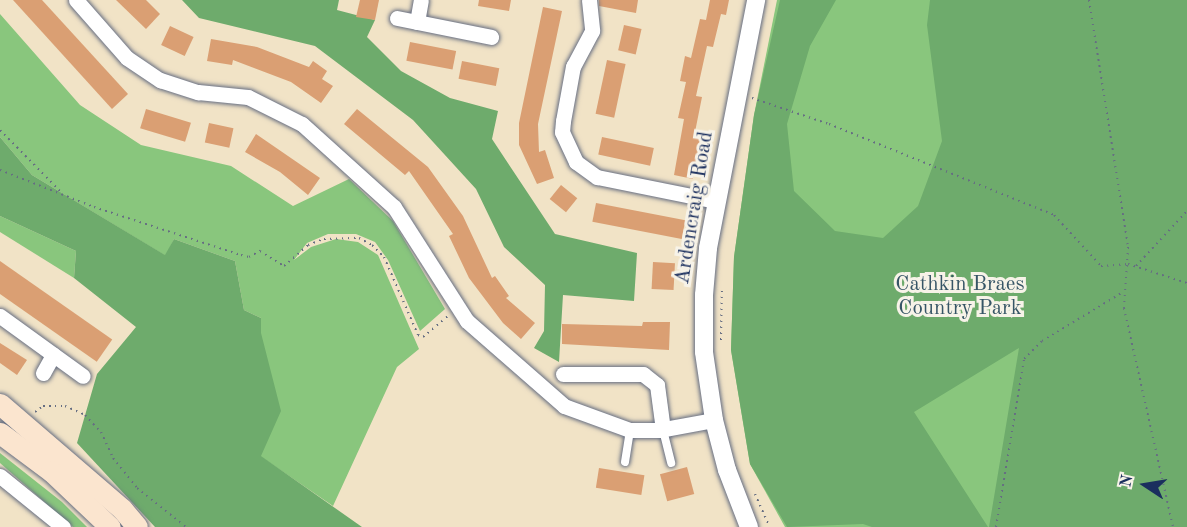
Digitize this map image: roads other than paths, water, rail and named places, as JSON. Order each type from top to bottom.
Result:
[{"type":"main road","points":[[0,404],[122,509],[137,527]]},
{"type":"main road","points":[[0,433],[51,471],[110,527]]},
{"type":"street","points":[[76,0],[127,58],[160,81],[198,92],[248,97],[302,124],[394,207],[457,309],[564,406],[630,430],[663,430],[714,420]]},
{"type":"street","points":[[417,22],[421,0]]},
{"type":"street","points":[[589,0],[592,31],[573,66],[562,132],[576,162],[597,177],[716,201]]},
{"type":"street","name":"Ardencraig Road","points":[[749,527],[727,470],[714,420],[704,352],[704,295],[716,201],[747,101],[756,0]]},
{"type":"street","points":[[397,18],[491,37]]},
{"type":"street","points":[[0,316],[83,376]]},
{"type":"street","points":[[43,373],[53,355]]},
{"type":"street","points":[[563,374],[643,374],[657,385],[663,430]]},
{"type":"street","points":[[0,476],[63,527]]},
{"type":"lane","points":[[625,462],[630,430]]},
{"type":"lane","points":[[663,430],[671,463]]},
{"type":"park label","name":"Cathkin Braes Country Park","points":[[960,297]]}]
